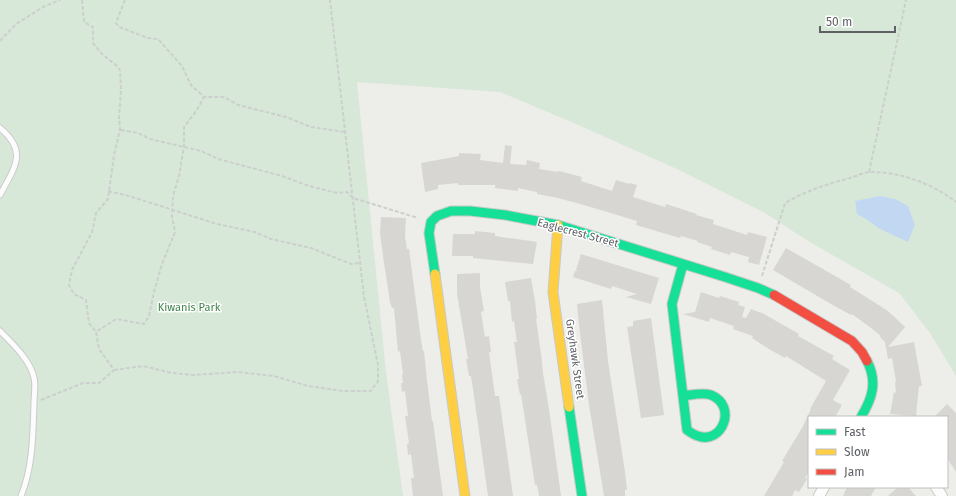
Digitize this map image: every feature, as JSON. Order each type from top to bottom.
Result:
[{"type":"street","name":"Eaglecrest Street","points":[[466,496],[429,233],[431,222],[437,216],[451,211],[470,211],[505,215],[558,225],[725,277],[774,295],[852,341],[859,348],[870,364],[873,378],[872,394],[861,416]]},
{"type":"street","name":"Greyhawk Street","points":[[558,225],[553,292],[582,496]]},
{"type":"street","points":[[683,264],[672,304],[687,430],[692,434],[704,438],[711,437],[721,430],[726,419],[726,413],[724,407],[716,398],[705,394],[683,396]]},
{"type":"lane","points":[[0,128],[8,134],[15,146],[17,154],[16,165],[0,195]]},
{"type":"lane","points":[[0,331],[13,344],[30,368],[34,378],[32,447],[28,471],[21,496]]},
{"type":"path","points":[[0,42],[16,24],[43,7],[60,0]]},
{"type":"path","points":[[82,0],[84,22],[92,26],[93,42],[102,54],[120,70],[120,130],[114,155],[108,199],[96,213],[92,232],[72,270],[69,285],[74,294],[86,300],[89,323],[96,332],[99,349],[114,370]]},
{"type":"path","points":[[125,0],[116,23],[119,27],[148,38],[158,40],[182,66],[191,85],[204,97],[224,97],[238,105],[286,117],[311,127],[345,132]]},
{"type":"path","points":[[34,403],[83,383],[99,383],[114,370],[143,366],[172,373],[193,375],[238,372],[274,376],[308,386],[343,391],[371,391],[378,381],[378,365],[364,297],[330,0]]},
{"type":"path","points":[[869,172],[906,0]]},
{"type":"path","points":[[96,332],[116,319],[144,324],[149,316],[162,264],[176,232],[172,209],[173,196],[179,176],[184,146],[184,127],[197,110],[204,97]]},
{"type":"path","points":[[120,130],[138,133],[150,139],[201,151],[218,159],[282,176],[309,186],[337,193],[347,192],[353,198],[418,218]]},
{"type":"path","points":[[758,288],[785,203],[800,194],[824,185],[869,172],[889,173],[928,185],[956,202]]},
{"type":"path","points":[[108,191],[172,209],[217,224],[255,232],[271,239],[311,248],[351,264],[360,263]]},
{"type":"green space","name":"Kiwanis Park","points":[[0,0],[956,0],[956,376],[930,333],[899,293],[808,241],[765,213],[677,169],[500,92],[357,82],[386,372],[403,496],[0,496]]},
{"type":"water","points":[[880,196],[895,199],[908,206],[915,225],[908,242],[880,229],[857,214],[855,201]]},
{"type":"building","points":[[505,145],[512,146],[510,164],[526,165],[527,160],[540,163],[539,169],[559,171],[582,177],[581,181],[612,191],[616,180],[630,183],[637,185],[633,197],[665,207],[666,204],[697,214],[696,215],[714,220],[713,224],[747,235],[748,232],[767,237],[759,265],[748,262],[749,257],[731,252],[730,255],[711,249],[712,247],[697,242],[698,241],[681,236],[680,238],[636,225],[637,221],[584,205],[537,194],[537,192],[518,188],[518,191],[495,188],[495,185],[458,185],[458,183],[438,185],[438,189],[425,192],[421,163],[459,156],[459,153],[481,154],[480,160],[503,163]]},
{"type":"building","points":[[381,217],[406,218],[405,236],[407,249],[409,249],[421,340],[424,351],[443,496],[413,496],[411,478],[414,478],[411,454],[408,455],[407,444],[409,443],[405,416],[408,416],[405,391],[402,392],[401,383],[403,383],[403,374],[400,351],[398,352],[394,308],[392,308],[390,302],[384,263],[380,233]]},
{"type":"building","points":[[475,231],[495,233],[495,236],[537,242],[533,264],[473,258],[473,256],[452,256],[453,234],[475,234]]},
{"type":"building","points":[[786,248],[851,285],[850,287],[888,311],[905,327],[888,347],[914,342],[922,386],[919,386],[916,416],[890,414],[894,392],[896,393],[896,382],[892,358],[888,359],[885,342],[880,337],[881,336],[852,314],[851,315],[831,304],[773,270]]},
{"type":"building","points":[[581,254],[659,278],[651,304],[626,297],[637,294],[612,286],[611,289],[573,277],[575,271],[579,271],[576,270]]},
{"type":"building","points":[[480,273],[480,287],[484,311],[481,312],[485,337],[489,336],[491,352],[489,352],[495,396],[499,396],[513,496],[488,496],[471,376],[469,376],[466,359],[468,359],[457,294],[457,274]]},
{"type":"building","points":[[531,278],[561,496],[539,496],[537,485],[535,485],[521,394],[520,395],[517,379],[519,379],[514,342],[517,342],[505,282]]},
{"type":"building","points":[[701,292],[719,298],[720,296],[739,302],[738,305],[745,307],[742,317],[746,318],[751,309],[764,314],[799,334],[798,336],[834,356],[832,359],[850,370],[833,400],[842,405],[836,416],[808,416],[808,473],[805,478],[807,479],[799,492],[795,490],[792,496],[764,496],[784,462],[782,461],[802,428],[810,409],[826,381],[786,356],[785,358],[769,349],[752,338],[753,336],[733,329],[734,326],[710,318],[709,322],[683,314],[695,312]]},
{"type":"building","points":[[602,300],[608,361],[625,472],[627,490],[625,490],[625,496],[604,496],[589,405],[579,325],[577,304]]},
{"type":"building","points":[[651,318],[664,415],[641,418],[627,327],[633,326],[633,321]]},
{"type":"building","points":[[947,404],[956,413],[956,472],[948,460],[948,416],[935,416]]},
{"type":"building","points":[[847,488],[875,488],[871,496],[843,496]]},
{"type":"building","points":[[897,488],[909,488],[916,496],[888,496]]},
{"type":"traffic: fast","points":[[435,274],[429,233],[431,222],[437,216],[451,211],[470,211],[505,215],[558,225],[725,277],[774,295]]},
{"type":"traffic: fast","points":[[683,264],[672,304],[687,430],[697,436],[707,437],[714,435],[720,430],[724,423],[725,415],[724,407],[719,400],[708,394],[683,396]]},
{"type":"traffic: fast","points":[[862,416],[871,397],[873,383],[867,361]]},
{"type":"traffic: fast","points":[[569,407],[582,496]]},
{"type":"traffic: slow","points":[[558,225],[553,292],[569,407]]},
{"type":"traffic: slow","points":[[435,274],[465,496]]},
{"type":"traffic: jam","points":[[774,295],[852,341],[862,352],[867,361]]}]
